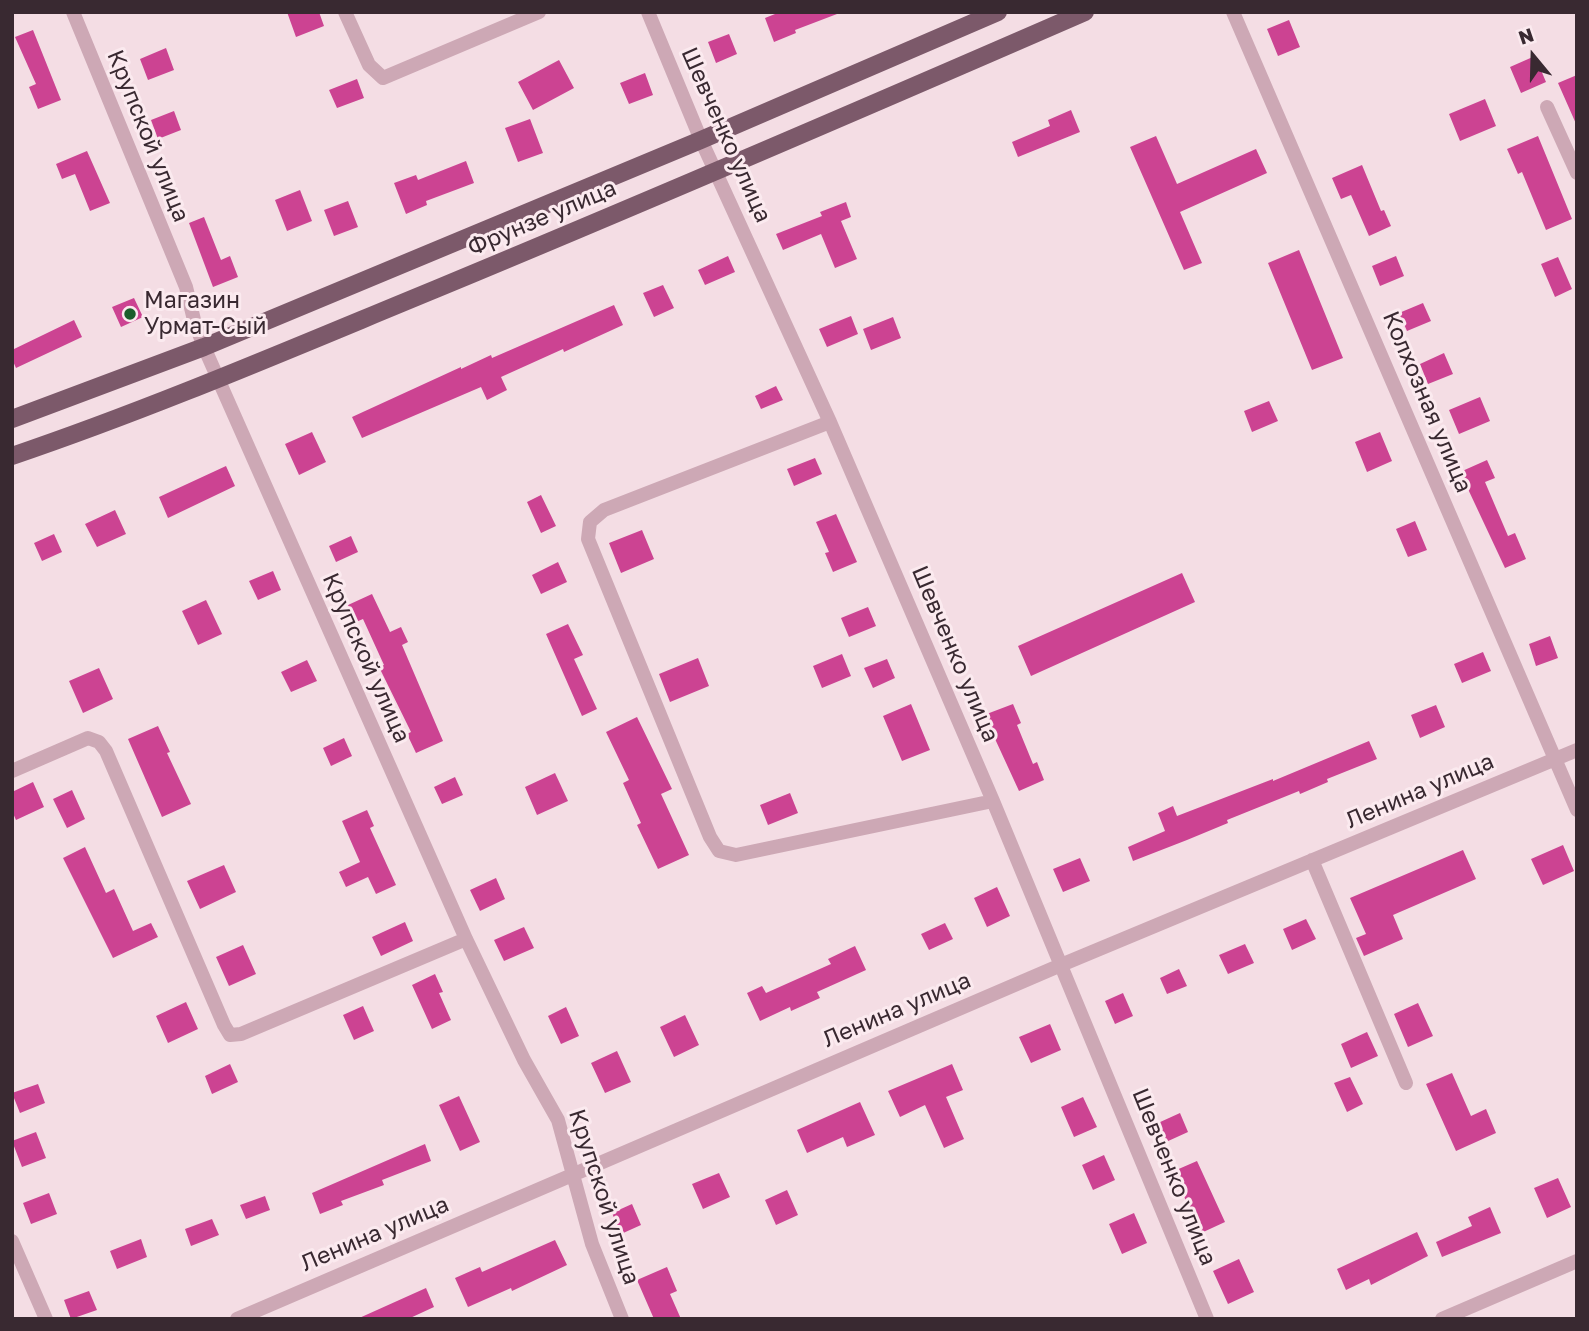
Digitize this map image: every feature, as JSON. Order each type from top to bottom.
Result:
[{"type":"main road","name":"Фрунзе улица","points":[[12,419],[204,346],[701,140],[998,12]]},
{"type":"main road","name":"Фрунзе улица","points":[[12,456],[86,431],[218,379],[716,173],[1086,12]]},
{"type":"street","name":"Крупской улица","points":[[73,12],[186,287],[194,320],[218,379],[466,939],[524,1060],[558,1120],[592,1244],[622,1319]]},
{"type":"street","points":[[345,12],[369,65],[383,78],[539,12]]},
{"type":"street","name":"Шевченко улица","points":[[648,12],[701,140],[830,422],[993,801],[1208,1319]]},
{"type":"street","name":"Колхозная улица","points":[[1233,12],[1577,810]]},
{"type":"street","points":[[1547,107],[1577,173]]},
{"type":"street","points":[[830,422],[604,510],[590,522],[588,538],[710,836],[719,851],[736,855],[993,801]]},
{"type":"street","points":[[12,771],[88,738],[99,741],[106,751],[230,1035],[241,1034],[466,939]]},
{"type":"street","name":"Ленина улица","points":[[237,1319],[1061,965],[1577,750]]},
{"type":"street","points":[[1312,860],[1406,1083]]},
{"type":"street","points":[[12,1241],[46,1319]]},
{"type":"street","points":[[1442,1319],[1577,1261]]},
{"type":"building","points":[[287,12],[319,12],[324,26],[296,37]]},
{"type":"building","points":[[780,12],[837,14],[795,30],[796,33],[774,42],[765,18]]},
{"type":"building","points":[[1289,20],[1300,47],[1278,56],[1267,29]]},
{"type":"building","points":[[33,30],[61,100],[38,109],[29,87],[36,84],[15,37]]},
{"type":"building","points":[[729,34],[737,54],[716,63],[708,42]]},
{"type":"building","points":[[166,48],[174,70],[148,80],[140,59]]},
{"type":"building","points":[[1535,56],[1546,82],[1521,93],[1510,67]]},
{"type":"building","points":[[559,60],[574,88],[533,110],[518,82]]},
{"type":"building","points":[[645,73],[653,95],[629,104],[620,83]]},
{"type":"building","points":[[1577,75],[1577,126],[1558,83]]},
{"type":"building","points":[[357,79],[364,98],[337,108],[329,90]]},
{"type":"building","points":[[1485,99],[1496,126],[1460,141],[1449,114]]},
{"type":"building","points":[[1071,110],[1080,132],[1018,157],[1012,142],[1050,126],[1048,120]]},
{"type":"building","points":[[174,111],[181,130],[158,139],[151,120]]},
{"type":"building","points":[[530,119],[543,153],[518,162],[505,128]]},
{"type":"building","points":[[1156,136],[1177,184],[1256,149],[1267,173],[1180,212],[1202,263],[1184,270],[1130,147]]},
{"type":"building","points":[[1538,136],[1572,219],[1546,230],[1522,172],[1518,174],[1507,149]]},
{"type":"building","points":[[87,151],[110,203],[90,211],[75,174],[62,179],[56,164]]},
{"type":"building","points":[[466,161],[474,183],[426,201],[427,205],[406,214],[394,183],[416,175],[418,180]]},
{"type":"building","points":[[1362,165],[1381,211],[1384,210],[1391,226],[1369,236],[1351,195],[1341,199],[1332,178]]},
{"type":"building","points":[[300,190],[312,221],[287,231],[275,200]]},
{"type":"building","points":[[348,201],[358,227],[334,236],[324,210]]},
{"type":"building","points":[[846,202],[851,217],[841,221],[857,259],[835,268],[821,234],[783,250],[776,234],[822,216],[820,212]]},
{"type":"building","points":[[204,217],[221,260],[230,256],[238,277],[213,287],[189,223]]},
{"type":"building","points":[[1299,250],[1343,358],[1312,370],[1268,263]]},
{"type":"building","points":[[728,256],[735,272],[705,285],[698,270]]},
{"type":"building","points":[[1396,256],[1404,276],[1380,286],[1372,266]]},
{"type":"building","points":[[1558,257],[1572,289],[1555,297],[1541,264]]},
{"type":"building","points":[[663,285],[674,308],[654,317],[643,293]]},
{"type":"building","points":[[134,298],[143,317],[121,327],[112,307]]},
{"type":"building","points":[[1423,303],[1431,321],[1407,331],[1399,313]]},
{"type":"building","points":[[614,305],[623,325],[501,377],[507,390],[487,400],[481,387],[362,438],[352,417],[461,367],[491,355],[492,358]]},
{"type":"building","points":[[851,316],[858,334],[827,347],[819,329]]},
{"type":"building","points":[[893,317],[901,338],[871,350],[863,329]]},
{"type":"building","points":[[74,320],[82,337],[16,368],[12,350]]},
{"type":"building","points":[[1444,353],[1453,374],[1428,384],[1420,364]]},
{"type":"building","points":[[776,386],[783,400],[761,409],[755,396]]},
{"type":"building","points":[[1480,397],[1490,421],[1459,434],[1449,410]]},
{"type":"building","points":[[1269,401],[1278,421],[1252,432],[1244,411]]},
{"type":"building","points":[[312,432],[326,462],[299,475],[285,444]]},
{"type":"building","points":[[1380,432],[1392,461],[1367,472],[1355,442]]},
{"type":"building","points":[[815,458],[822,474],[794,486],[787,469]]},
{"type":"building","points":[[1487,460],[1495,478],[1485,482],[1508,536],[1515,533],[1526,559],[1505,568],[1460,472]]},
{"type":"building","points":[[226,466],[235,486],[168,518],[159,497]]},
{"type":"building","points":[[541,495],[556,526],[541,533],[527,502]]},
{"type":"building","points":[[115,510],[126,534],[97,547],[85,524]]},
{"type":"building","points":[[836,514],[857,562],[833,572],[825,553],[829,552],[816,522]]},
{"type":"building","points":[[1415,521],[1427,550],[1408,557],[1396,529]]},
{"type":"building","points":[[642,530],[654,559],[621,573],[609,543]]},
{"type":"building","points":[[54,534],[62,552],[42,561],[34,543]]},
{"type":"building","points":[[351,536],[358,552],[336,562],[329,546]]},
{"type":"building","points":[[558,562],[567,582],[541,594],[532,575]]},
{"type":"building","points":[[273,571],[281,590],[258,600],[249,581]]},
{"type":"building","points":[[1182,573],[1195,602],[1031,676],[1018,646]]},
{"type":"building","points":[[372,594],[390,632],[401,627],[408,642],[402,645],[443,741],[416,753],[407,734],[411,732],[379,667],[384,665],[363,619],[356,622],[348,605]]},
{"type":"building","points":[[206,600],[222,634],[198,645],[182,611]]},
{"type":"building","points":[[868,607],[876,626],[849,637],[841,618]]},
{"type":"building","points":[[568,624],[583,655],[574,659],[597,709],[582,716],[546,634]]},
{"type":"building","points":[[1550,636],[1558,658],[1536,666],[1529,644]]},
{"type":"building","points":[[1483,652],[1491,671],[1462,683],[1454,664]]},
{"type":"building","points":[[842,654],[851,676],[822,688],[813,666]]},
{"type":"building","points":[[698,658],[709,686],[670,702],[659,674]]},
{"type":"building","points":[[887,659],[895,678],[873,688],[864,668]]},
{"type":"building","points":[[307,660],[317,681],[291,692],[281,672]]},
{"type":"building","points":[[99,668],[113,699],[83,713],[69,681]]},
{"type":"building","points":[[911,704],[930,750],[902,761],[883,716]]},
{"type":"building","points":[[1013,704],[1021,723],[1017,725],[1033,764],[1037,762],[1044,780],[1019,791],[984,715]]},
{"type":"building","points":[[1436,705],[1445,727],[1420,738],[1411,715]]},
{"type":"building","points":[[637,717],[672,789],[661,794],[689,855],[658,869],[637,825],[641,823],[623,783],[629,780],[606,732]]},
{"type":"building","points":[[158,726],[170,752],[167,753],[191,804],[162,817],[128,739]]},
{"type":"building","points":[[344,738],[352,756],[331,766],[323,748]]},
{"type":"building","points":[[1369,741],[1377,759],[1327,779],[1328,782],[1300,794],[1299,791],[1133,861],[1128,847],[1165,831],[1158,813],[1173,806],[1177,816],[1273,781]]},
{"type":"building","points":[[555,773],[568,801],[537,815],[525,787]]},
{"type":"building","points":[[455,777],[463,795],[442,804],[434,787]]},
{"type":"building","points":[[33,782],[44,807],[16,820],[12,811],[12,792]]},
{"type":"building","points":[[72,790],[85,819],[67,828],[53,799]]},
{"type":"building","points":[[790,793],[798,813],[768,825],[760,805]]},
{"type":"building","points":[[367,810],[374,826],[370,828],[396,885],[376,894],[368,877],[346,887],[339,872],[360,862],[342,821]]},
{"type":"building","points":[[1563,845],[1574,871],[1543,885],[1531,859]]},
{"type":"building","points":[[85,847],[106,893],[114,889],[133,931],[151,923],[158,937],[113,958],[63,858]]},
{"type":"building","points":[[1463,850],[1476,879],[1393,915],[1403,939],[1364,956],[1356,938],[1366,934],[1350,898]]},
{"type":"building","points":[[1080,858],[1090,881],[1063,892],[1053,869]]},
{"type":"building","points":[[224,865],[236,892],[200,909],[187,881]]},
{"type":"building","points":[[496,878],[505,899],[480,911],[470,890]]},
{"type":"building","points":[[997,887],[1010,916],[987,927],[974,898]]},
{"type":"building","points":[[1306,919],[1316,939],[1292,950],[1283,929]]},
{"type":"building","points":[[405,922],[413,941],[381,956],[372,937]]},
{"type":"building","points":[[945,923],[953,939],[929,950],[921,934]]},
{"type":"building","points":[[524,927],[534,948],[504,961],[494,940]]},
{"type":"building","points":[[1245,944],[1254,963],[1228,974],[1219,955]]},
{"type":"building","points":[[243,945],[256,974],[229,986],[216,957]]},
{"type":"building","points":[[855,946],[866,970],[817,992],[820,998],[791,1011],[790,1007],[760,1021],[747,993],[762,986],[766,993],[831,964],[828,959]]},
{"type":"building","points":[[1179,969],[1187,986],[1167,994],[1160,978]]},
{"type":"building","points":[[435,974],[443,992],[439,993],[451,1020],[432,1029],[412,985]]},
{"type":"building","points":[[1123,993],[1133,1016],[1115,1024],[1105,1001]]},
{"type":"building","points":[[186,1002],[198,1029],[168,1043],[156,1016]]},
{"type":"building","points":[[1418,1003],[1433,1036],[1408,1047],[1394,1014]]},
{"type":"building","points":[[363,1006],[374,1031],[354,1040],[343,1015]]},
{"type":"building","points":[[566,1007],[579,1036],[561,1044],[548,1016]]},
{"type":"building","points":[[685,1015],[699,1045],[674,1057],[660,1027]]},
{"type":"building","points":[[1050,1024],[1061,1050],[1031,1063],[1019,1037]]},
{"type":"building","points":[[1367,1032],[1378,1056],[1351,1068],[1341,1044]]},
{"type":"building","points":[[617,1051],[631,1082],[605,1093],[591,1063]]},
{"type":"building","points":[[230,1064],[238,1082],[212,1094],[205,1076]]},
{"type":"building","points":[[952,1064],[963,1090],[946,1097],[964,1139],[944,1148],[925,1105],[900,1117],[888,1091]]},
{"type":"building","points":[[1452,1073],[1471,1116],[1486,1109],[1496,1133],[1456,1151],[1426,1084]]},
{"type":"building","points":[[1350,1077],[1363,1104],[1347,1112],[1334,1083]]},
{"type":"building","points":[[38,1084],[45,1103],[20,1113],[12,1093]]},
{"type":"building","points":[[459,1096],[480,1142],[460,1151],[439,1105]]},
{"type":"building","points":[[1083,1097],[1097,1127],[1074,1137],[1061,1107]]},
{"type":"building","points":[[860,1102],[875,1135],[847,1147],[843,1137],[807,1153],[797,1130]]},
{"type":"building","points":[[1180,1113],[1188,1132],[1166,1142],[1158,1123]]},
{"type":"building","points":[[36,1132],[46,1158],[22,1167],[12,1141]]},
{"type":"building","points":[[425,1144],[431,1161],[382,1180],[384,1185],[341,1201],[343,1205],[320,1214],[312,1193]]},
{"type":"building","points":[[1104,1155],[1115,1180],[1093,1190],[1082,1165]]},
{"type":"building","points":[[1197,1161],[1225,1222],[1199,1234],[1174,1171]]},
{"type":"building","points":[[719,1173],[730,1197],[703,1209],[692,1184]]},
{"type":"building","points":[[1558,1178],[1571,1207],[1547,1218],[1534,1188]]},
{"type":"building","points":[[787,1190],[798,1215],[776,1225],[765,1200]]},
{"type":"building","points":[[49,1193],[57,1214],[31,1224],[23,1203]]},
{"type":"building","points":[[265,1196],[270,1210],[246,1219],[240,1205]]},
{"type":"building","points":[[632,1204],[641,1225],[621,1234],[612,1213]]},
{"type":"building","points":[[1490,1207],[1501,1233],[1442,1257],[1436,1242],[1472,1226],[1468,1217]]},
{"type":"building","points":[[1134,1213],[1147,1243],[1122,1254],[1109,1224]]},
{"type":"building","points":[[212,1219],[219,1235],[191,1246],[185,1229]]},
{"type":"building","points":[[1417,1232],[1428,1256],[1371,1285],[1369,1279],[1346,1290],[1337,1269]]},
{"type":"building","points":[[141,1239],[147,1257],[117,1269],[110,1251]]},
{"type":"building","points":[[555,1240],[567,1265],[512,1291],[511,1288],[468,1307],[455,1278],[480,1267],[482,1272]]},
{"type":"building","points":[[1239,1259],[1254,1292],[1228,1304],[1213,1271]]},
{"type":"building","points":[[667,1267],[677,1291],[670,1294],[681,1319],[654,1319],[637,1280]]},
{"type":"building","points":[[426,1288],[434,1307],[408,1319],[357,1319]]},
{"type":"building","points":[[89,1291],[97,1310],[71,1319],[64,1300]]},
{"type":"place","name":"Магазин Урмат-Сый","points":[[130,314]]}]
